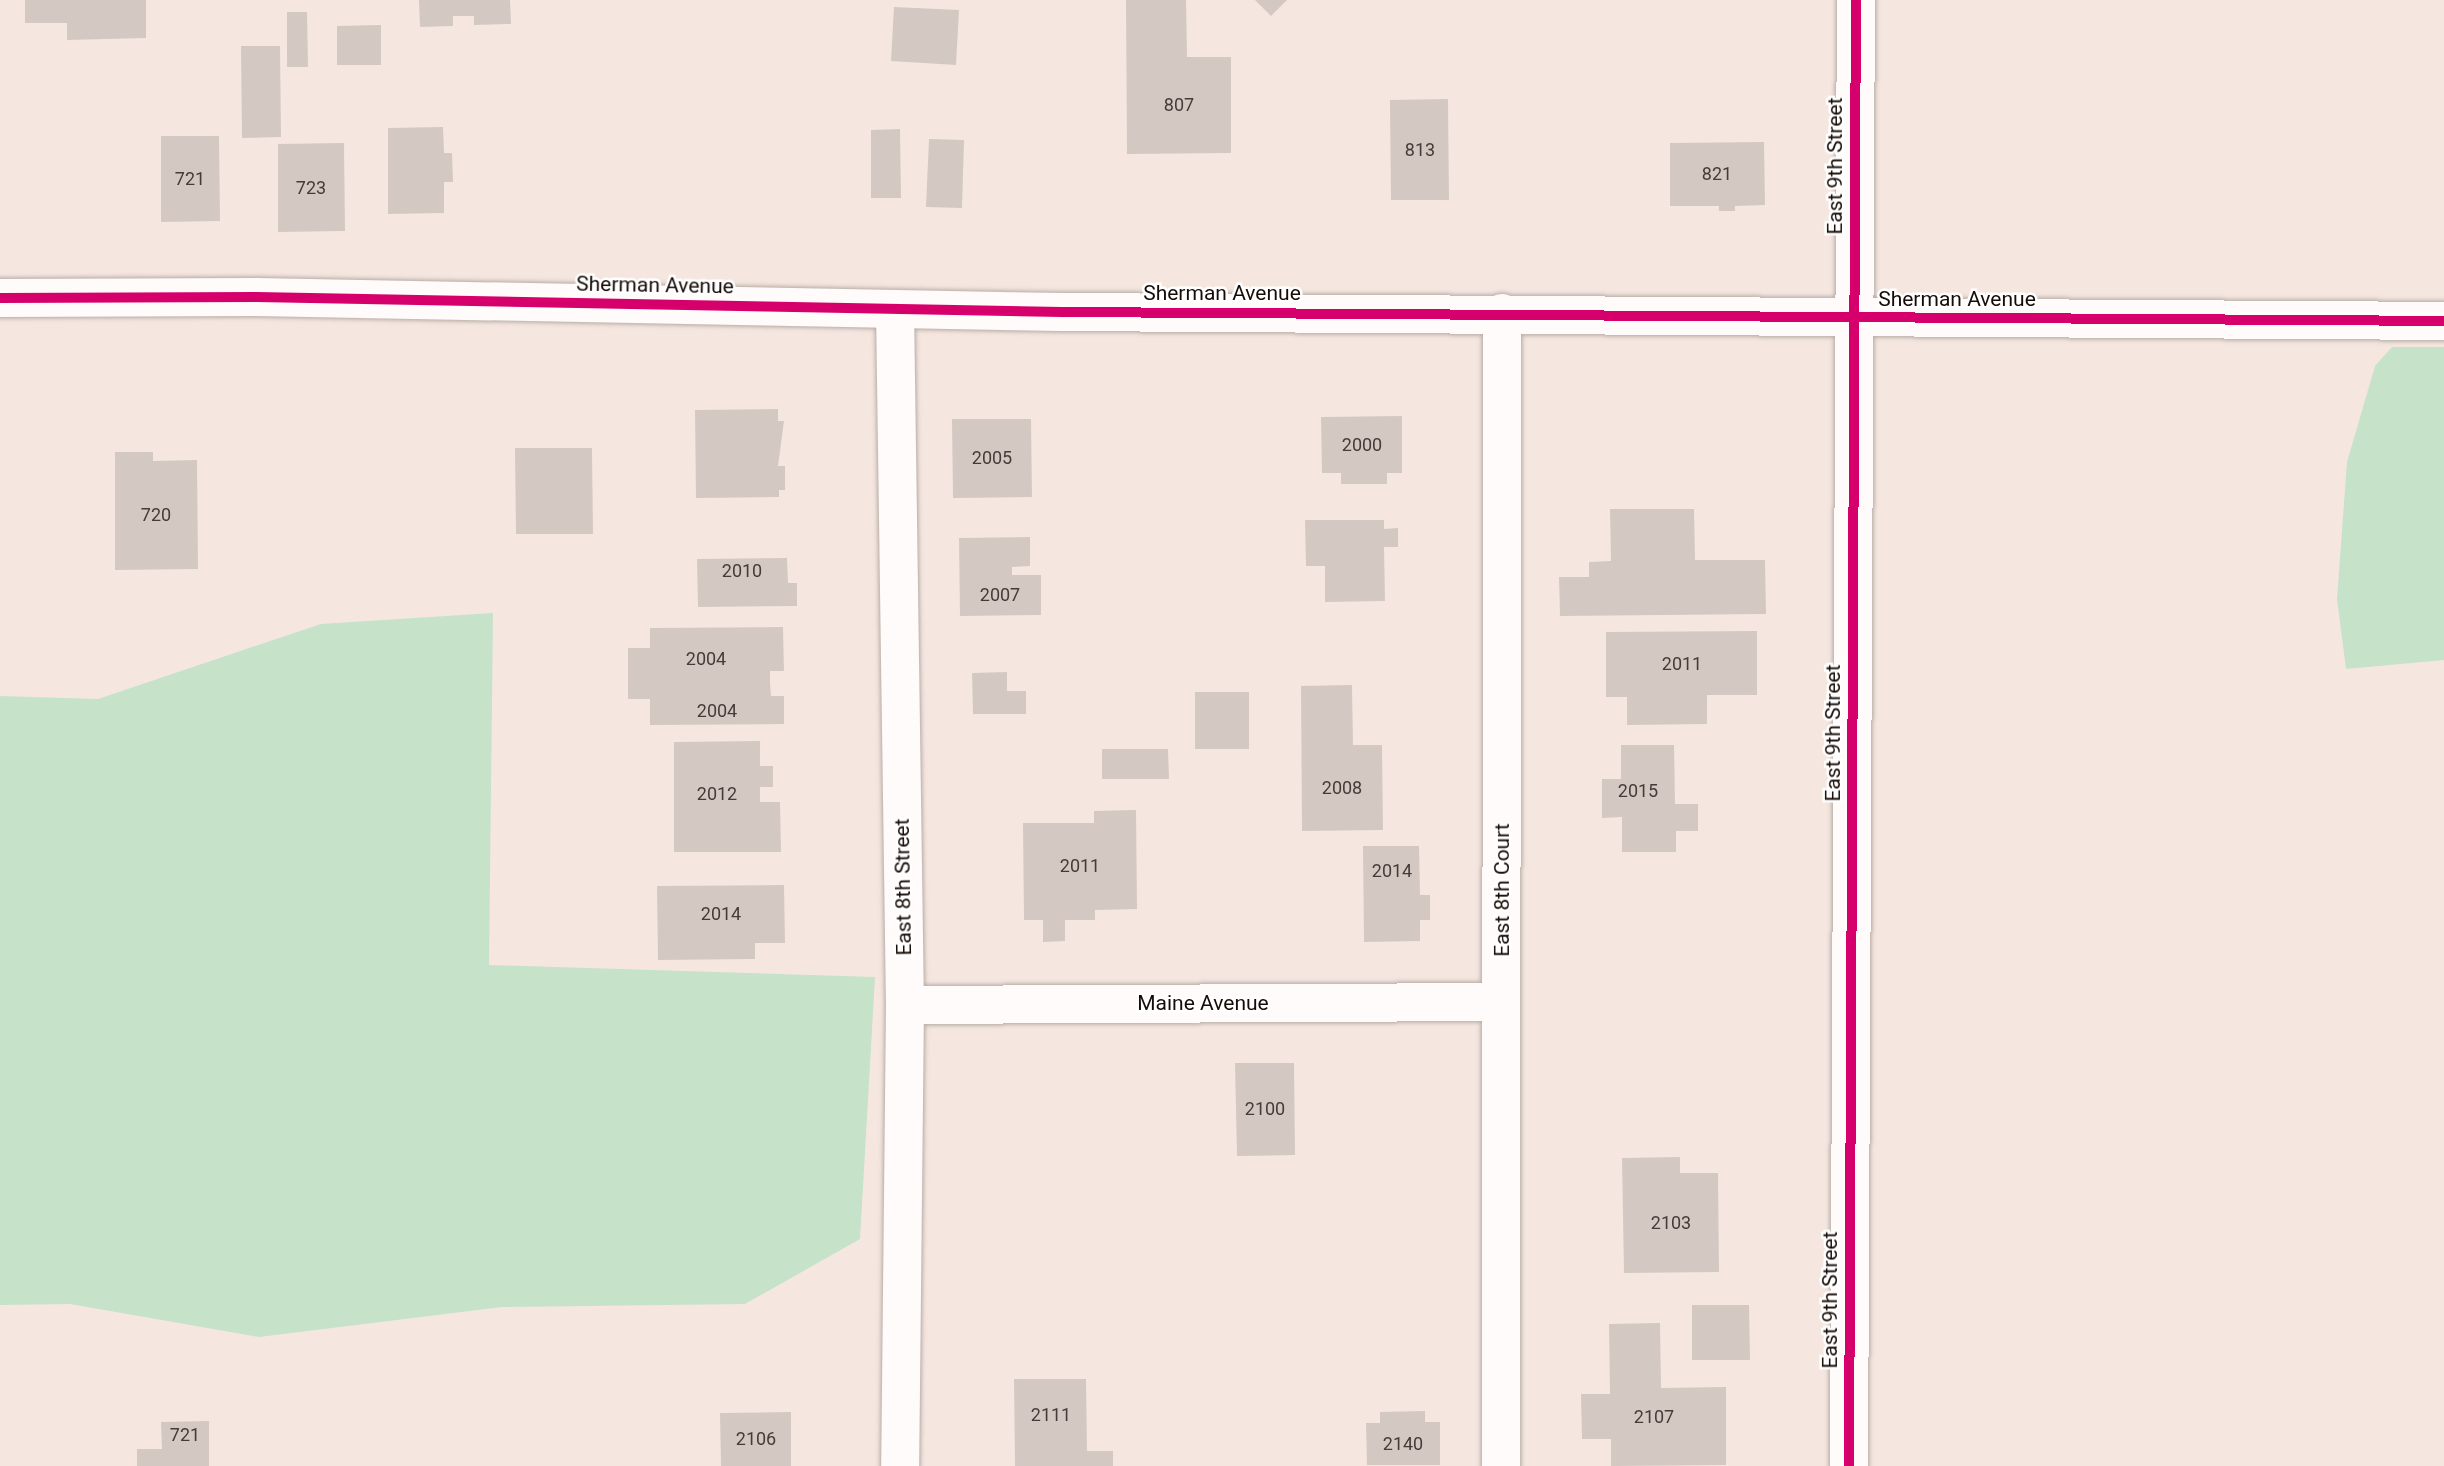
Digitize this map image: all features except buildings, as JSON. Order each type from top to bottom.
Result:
[{"type":"street","name":"East 9th Street","points":[[1849,1466],[1856,0]]},
{"type":"street","name":"Sherman Avenue","points":[[0,298],[256,298],[895,309],[2444,321]]},
{"type":"street","name":"East 8th Street","points":[[895,309],[905,1005],[900,1466]]},
{"type":"street","name":"East 8th Court","points":[[1501,1466],[1502,313]]},
{"type":"street","name":"Maine Avenue","points":[[905,1005],[1501,1002]]},
{"type":"green space","points":[[2392,347],[2444,347],[2444,660],[2346,669],[2337,599],[2347,462],[2375,366]]},
{"type":"green space","points":[[493,613],[489,965],[875,977],[860,1239],[745,1304],[502,1307],[259,1337],[70,1304],[0,1305],[0,696],[98,699],[321,624]]},
{"type":"cycle path","points":[[1849,1466],[1856,0]]},
{"type":"cycle path","points":[[0,298],[256,297],[1062,312],[2444,321]]}]
